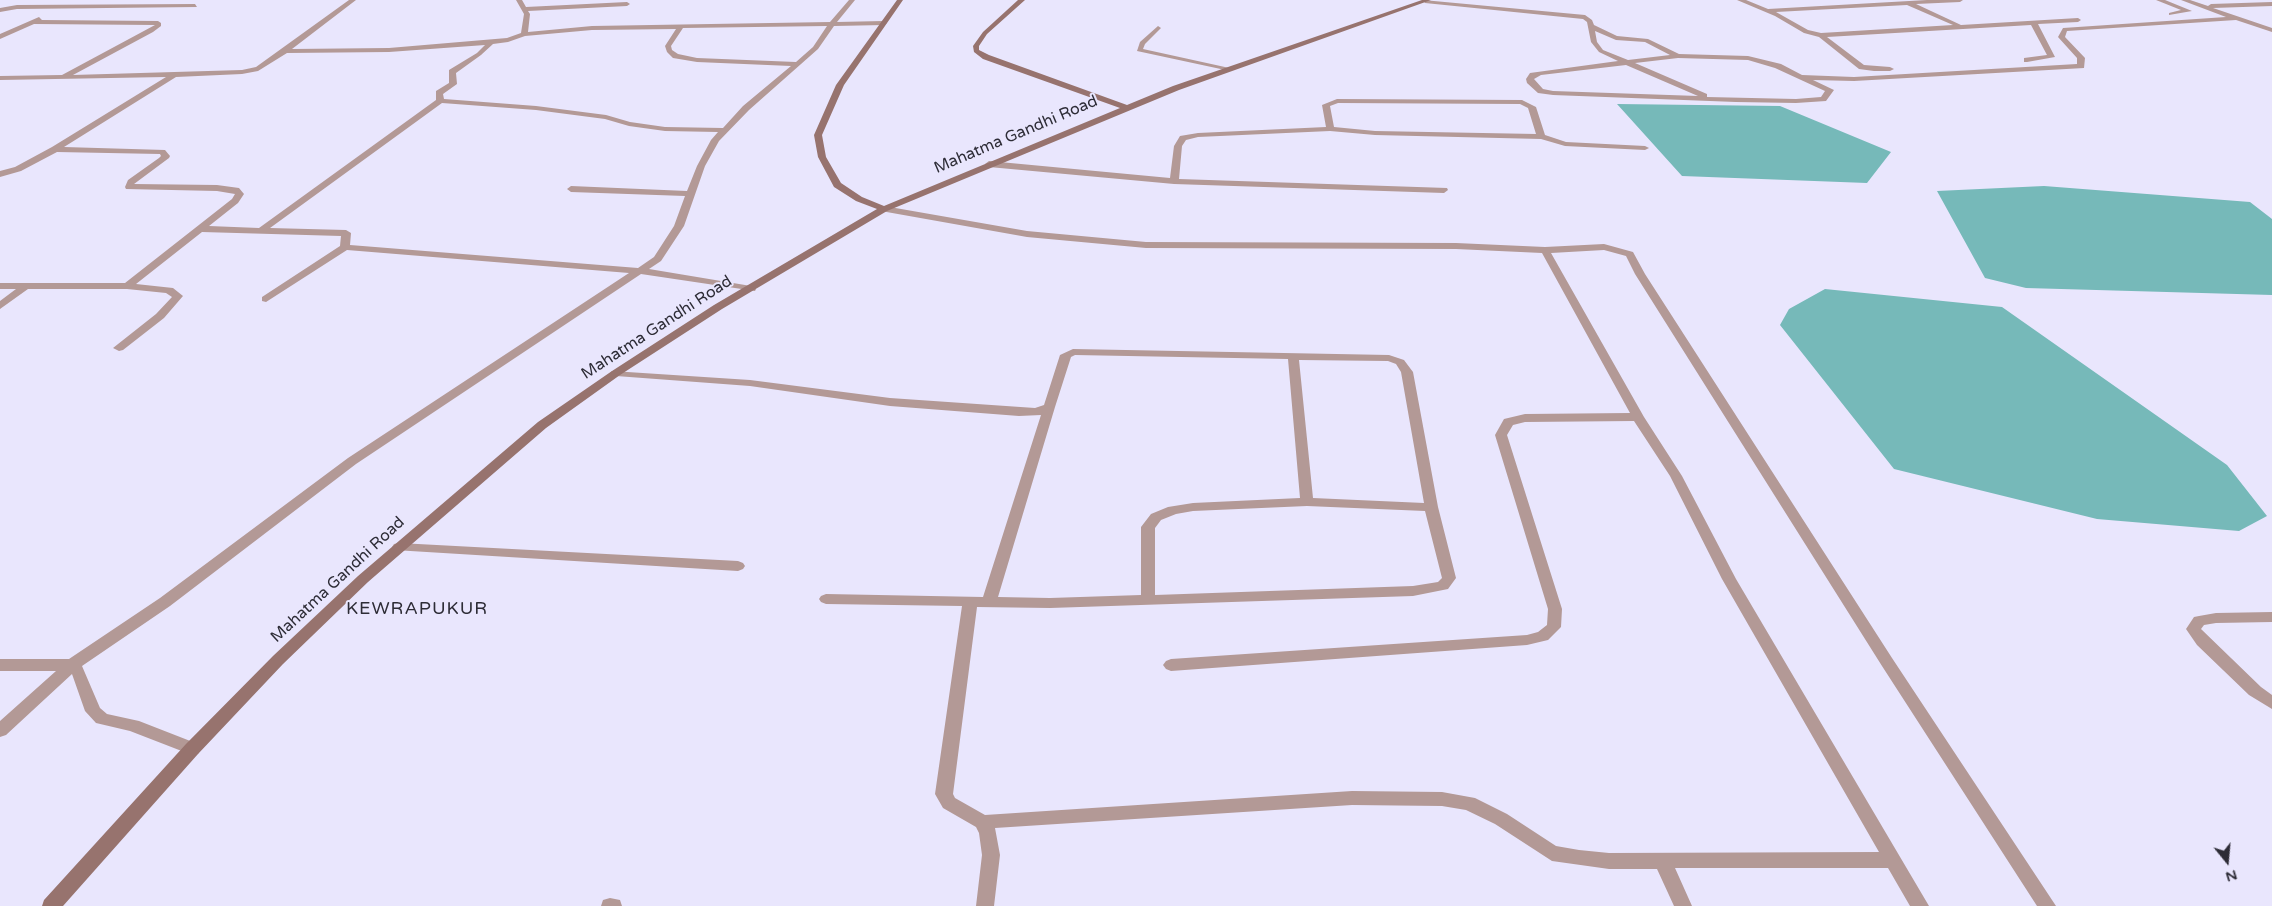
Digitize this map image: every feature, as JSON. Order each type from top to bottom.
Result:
[{"type":"main road","points":[[884,209],[859,199],[837,185],[822,157],[818,135],[840,84],[900,0]]},
{"type":"main road","points":[[1022,0],[985,33],[976,46],[976,51],[986,57],[1127,108]]},
{"type":"main road","name":"Mahatma Gandhi Road","points":[[51,906],[192,749],[285,653],[399,547],[542,425],[616,373],[718,307],[884,209],[1127,108],[1230,69],[1427,0]]},
{"type":"street","points":[[0,37],[82,0]]},
{"type":"street","points":[[0,78],[174,76],[252,70],[285,51],[353,0]]},
{"type":"street","points":[[519,0],[527,14],[524,34]]},
{"type":"street","points":[[0,731],[75,668],[166,602],[352,461],[644,272],[658,258],[679,226],[710,148],[724,130],[820,44],[852,0]]},
{"type":"street","points":[[1427,0],[1588,18],[1594,42],[1601,51],[1712,99]]},
{"type":"street","points":[[1740,0],[1767,11],[1806,32],[1821,35],[2090,19]]},
{"type":"street","points":[[1767,11],[1904,1],[1960,0]]},
{"type":"street","points":[[2159,0],[2188,12],[2166,14]]},
{"type":"street","points":[[2184,0],[2272,30]]},
{"type":"street","points":[[1904,1],[1962,26]]},
{"type":"street","points":[[524,9],[627,4]]},
{"type":"street","points":[[2201,6],[2272,4]]},
{"type":"street","points":[[0,10],[18,8],[195,6]]},
{"type":"street","points":[[1801,77],[1854,79],[2081,66],[2080,58],[2062,37],[2065,29],[2236,18]]},
{"type":"street","points":[[32,22],[158,23],[158,26],[151,31],[63,78]]},
{"type":"street","points":[[285,51],[389,50],[491,42],[508,40],[524,34],[592,28],[837,22],[884,23]]},
{"type":"street","points":[[1821,35],[1859,65],[1874,69],[2037,60],[2051,57],[2033,22]]},
{"type":"street","points":[[681,26],[668,46],[669,51],[676,56],[697,60],[797,64]]},
{"type":"street","points":[[1591,26],[1616,38],[1646,40],[1678,56]]},
{"type":"street","points":[[1830,42],[1946,35],[1953,34],[1962,26]]},
{"type":"street","points":[[0,27],[20,27]]},
{"type":"street","points":[[1158,28],[1142,43],[1139,50],[1230,69]]},
{"type":"street","points":[[440,101],[439,93],[454,84],[452,72],[479,54],[491,42]]},
{"type":"street","points":[[1678,56],[1748,58],[1778,66],[1801,77],[1830,90],[1823,99],[1796,101],[1712,99],[1553,93],[1540,91],[1531,83],[1530,79],[1533,75],[1541,73],[1678,56]]},
{"type":"street","points":[[0,174],[18,169],[174,76]]},
{"type":"street","points":[[263,229],[440,101],[536,108],[665,129],[724,130]]},
{"type":"street","points":[[1330,129],[1326,105],[1337,101],[1512,101],[1522,102],[1532,107],[1541,136]]},
{"type":"street","points":[[1174,181],[1178,146],[1183,138],[1188,136],[1330,129],[1375,133],[1541,136],[1565,144],[1645,148]]},
{"type":"street","points":[[55,148],[162,152],[166,156],[131,182],[129,187],[236,190],[240,194],[235,201],[127,286]]},
{"type":"street","points":[[989,164],[1174,181],[1444,190]]},
{"type":"street","points":[[571,189],[691,194]]},
{"type":"street","points":[[884,209],[1027,234],[1146,245],[1456,246],[1546,250],[1604,247],[1630,254],[1640,274],[1887,662],[2047,906]]},
{"type":"street","points":[[199,229],[263,229],[346,233],[345,247]]},
{"type":"street","points":[[266,298],[345,247],[644,272],[751,289]]},
{"type":"street","points":[[1546,250],[1638,417],[1676,476],[1729,579],[1920,906]]},
{"type":"street","points":[[0,286],[127,286],[168,290],[178,296],[160,316],[119,348]]},
{"type":"street","points":[[0,306],[26,286]]},
{"type":"street","points":[[826,599],[970,602],[1050,603],[1148,598],[1413,591],[1443,586],[1449,578],[1431,507],[1408,372],[1400,362],[1389,358],[1073,352],[1066,355],[989,602]]},
{"type":"street","points":[[1293,356],[1307,502]]},
{"type":"street","points":[[616,373],[750,383],[890,402],[1010,412],[1038,412],[1049,407]]},
{"type":"street","points":[[1171,665],[1527,640],[1543,636],[1554,627],[1555,609],[1501,435],[1508,422],[1525,418],[1638,417]]},
{"type":"street","points":[[1148,598],[1148,527],[1156,517],[1173,510],[1193,506],[1307,502],[1431,507]]},
{"type":"street","points":[[399,547],[738,566]]},
{"type":"street","points":[[970,602],[944,794],[949,804],[983,822],[1352,798],[1442,799],[1477,807],[1500,819],[1552,852],[1609,861],[1892,860]]},
{"type":"street","points":[[2272,617],[2216,618],[2199,621],[2193,629],[2202,641],[2255,691],[2272,703]]},
{"type":"street","points":[[0,665],[75,668]]},
{"type":"street","points":[[75,668],[93,711],[102,719],[133,725],[192,749]]},
{"type":"street","points":[[983,822],[988,833],[991,855],[985,906]]},
{"type":"street","points":[[1663,861],[1683,906]]},
{"type":"shaded area","points":[[1617,104],[1780,106],[1891,152],[1867,183],[1682,176]]},
{"type":"shaded area","points":[[2044,186],[2250,202],[2272,219],[2272,295],[2026,288],[1985,278],[1937,191]]},
{"type":"shaded area","points":[[1825,289],[2002,307],[2227,465],[2267,516],[2239,531],[2097,519],[1894,469],[1780,325],[1789,309]]},
{"type":"district","name":"KEWRAPUKUR","points":[[417,609]]}]
